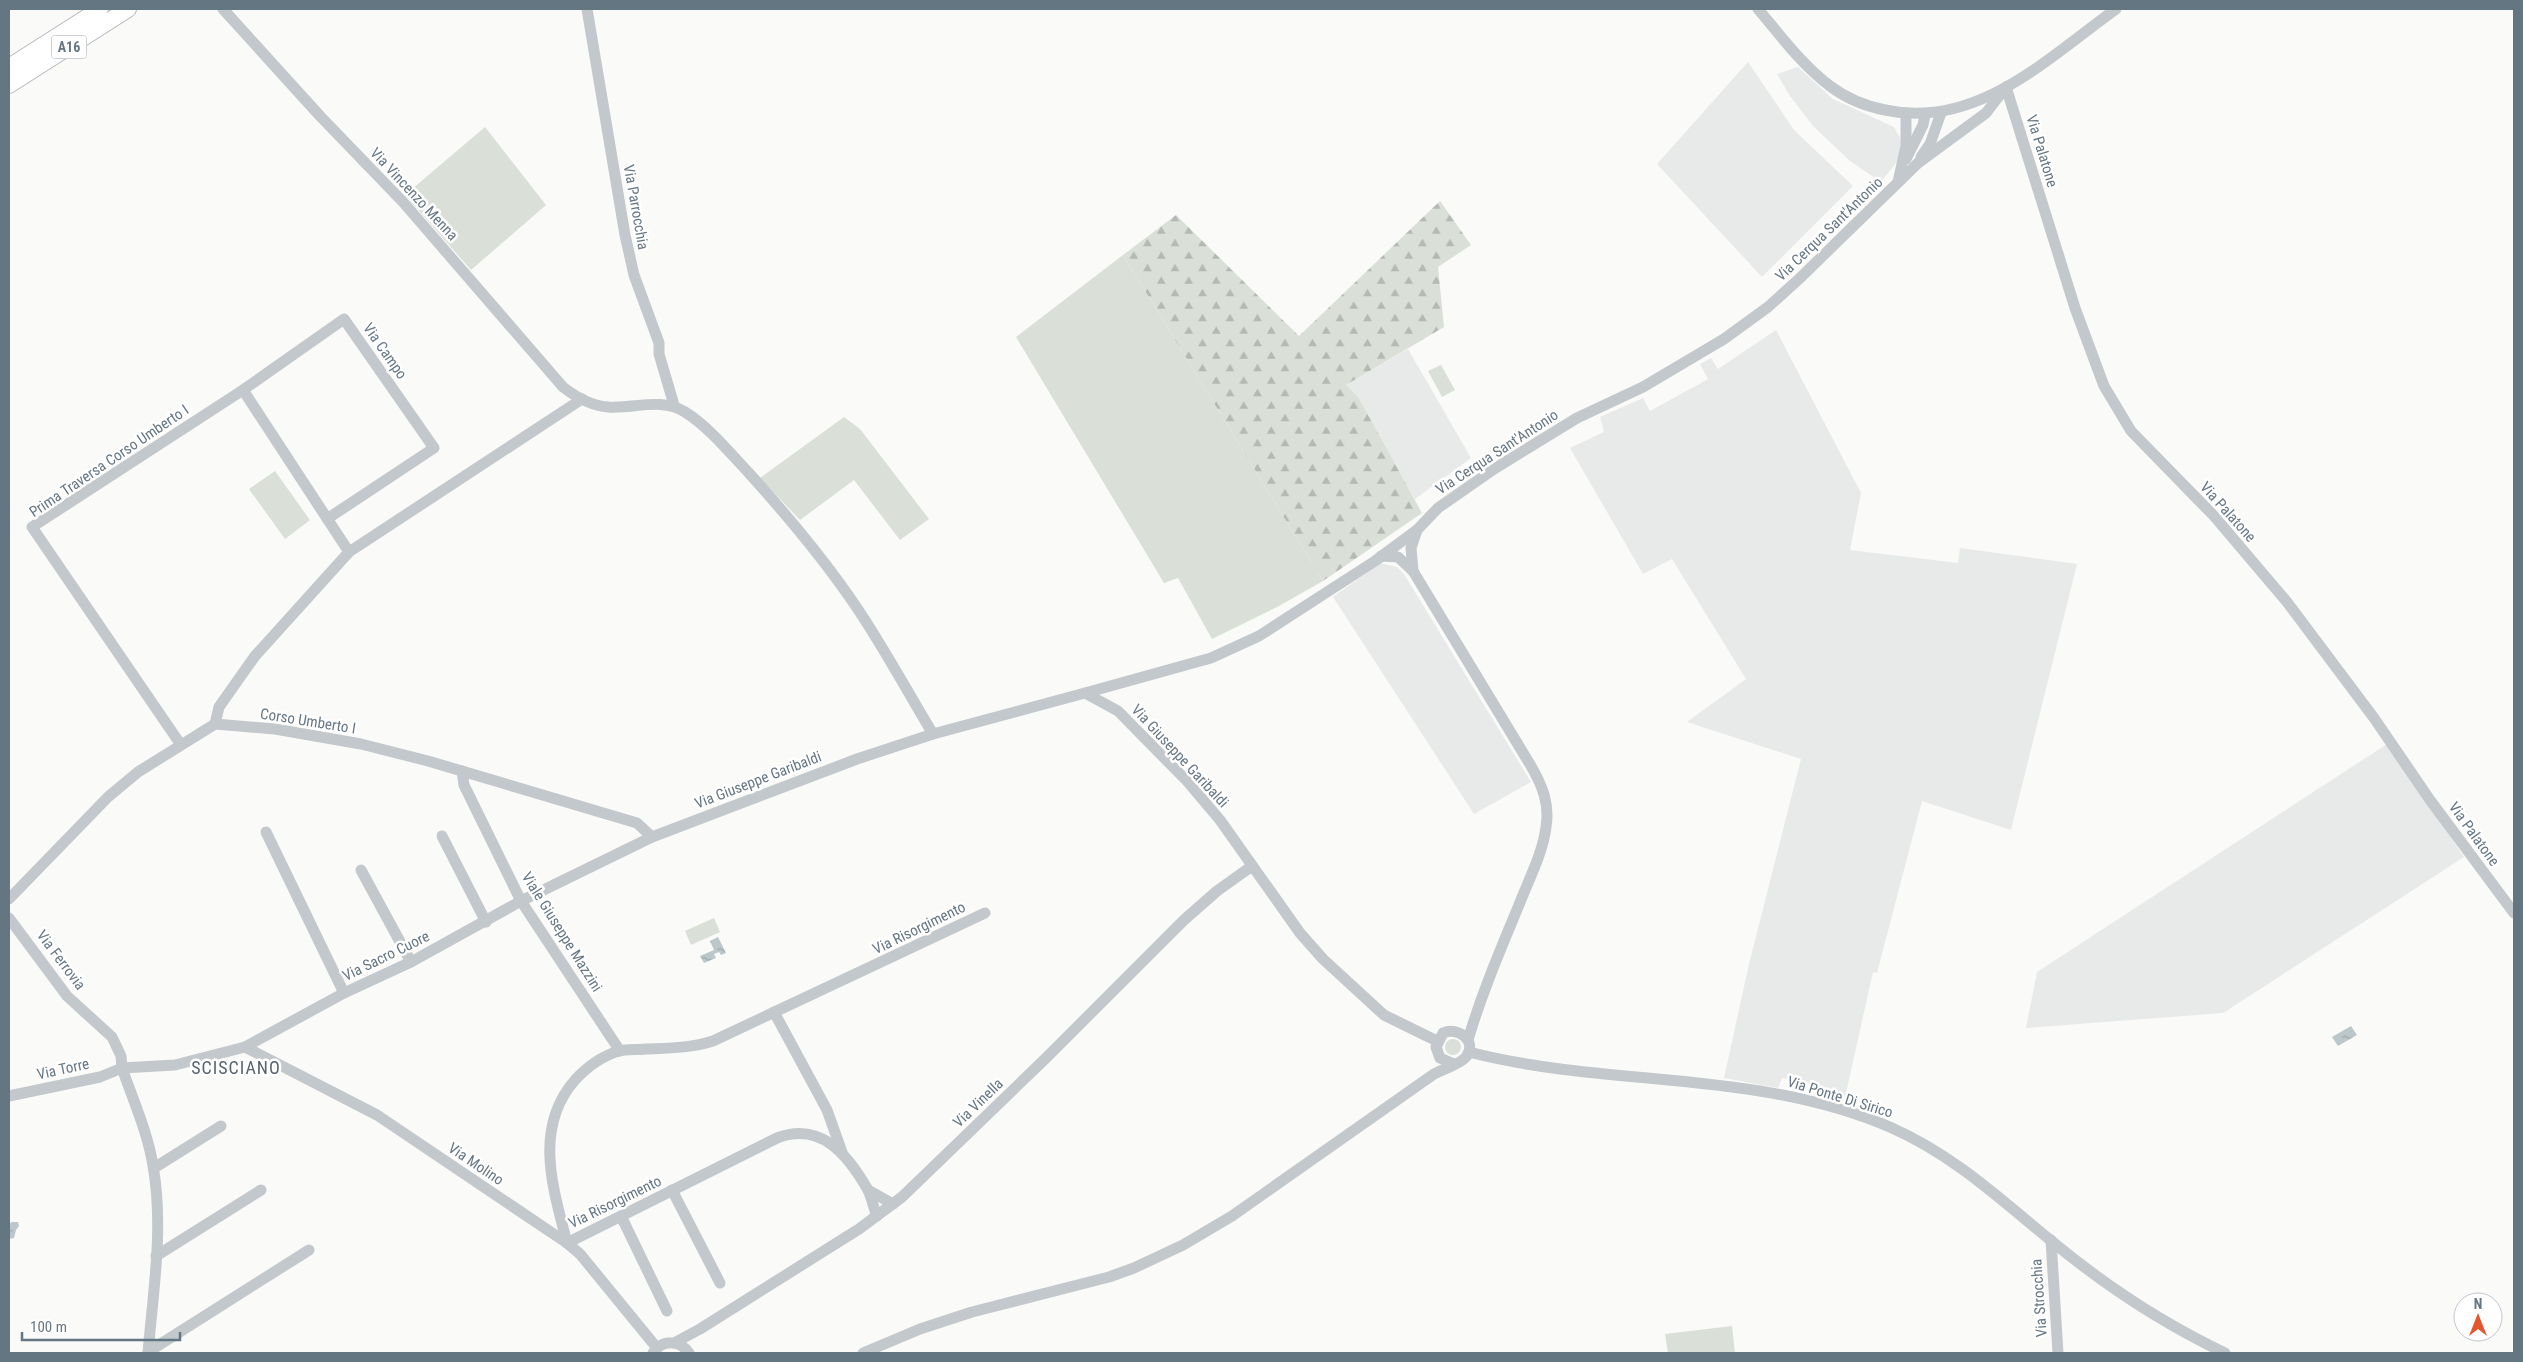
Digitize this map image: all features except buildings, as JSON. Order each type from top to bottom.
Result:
[{"type":"highway","name":"A16","points":[[9,67],[100,9]]},
{"type":"highway","name":"A16","points":[[9,85],[128,9]]},
{"type":"street","name":"Via Vincenzo Menna","points":[[223,9],[320,116],[403,202],[563,387],[582,399]]},
{"type":"street","name":"Via Parrocchia","points":[[587,9],[625,235],[634,275],[659,343],[659,354],[674,405]]},
{"type":"street","points":[[1758,9],[1798,57],[1830,86],[1847,98],[1866,106],[1906,115],[1941,113],[1984,99],[2044,62],[2116,9]]},
{"type":"street","name":"Via Cerqua Sant'Antonio","points":[[1918,162],[1986,113],[2006,87]]},
{"type":"street","name":"Via Palatone","points":[[2006,87],[2075,308],[2104,386],[2131,431],[2214,516],[2287,602],[2374,718],[2430,800],[2514,913]]},
{"type":"street","name":"Via Cerqua Sant'Antonio","points":[[1085,693],[1211,658],[1259,636],[1381,556],[1417,530],[1438,508],[1494,469],[1577,418],[1643,387],[1724,340],[1768,307],[1897,185],[1918,162],[1930,144],[1941,113]]},
{"type":"street","name":"Via Cerqua Sant'Antonio","points":[[1897,185],[1906,146],[1906,115]]},
{"type":"street","name":"Via Cerqua Sant'Antonio","points":[[1902,165],[1914,147],[1925,115]]},
{"type":"street","name":"Via Campo","points":[[242,390],[344,319],[434,448],[327,519]]},
{"type":"street","points":[[242,390],[349,552]]},
{"type":"street","name":"Prima Traversa Corso Umberto I","points":[[181,745],[32,527],[242,390]]},
{"type":"street","points":[[9,899],[108,797],[138,772],[216,724],[219,708],[255,656],[349,552],[582,399],[607,407],[657,404],[674,405],[708,431],[792,521],[855,605],[933,734]]},
{"type":"street","points":[[1413,570],[1411,548],[1417,530]]},
{"type":"street","points":[[1398,557],[1400,542],[1411,548]]},
{"type":"street","points":[[862,1353],[920,1329],[972,1312],[1117,1274],[1183,1245],[1232,1216],[1424,1081],[1463,1060],[1468,1052],[1468,1040],[1477,1008],[1538,857],[1546,827],[1546,806],[1542,786],[1531,766],[1413,570],[1398,557],[1381,556]]},
{"type":"street","name":"Via Giuseppe Garibaldi","points":[[652,837],[784,785],[933,734],[1085,693],[1118,711],[1152,743],[1220,820],[1300,933],[1323,959],[1365,1000],[1384,1015],[1437,1047]]},
{"type":"street","name":"Corso Umberto I","points":[[216,724],[275,729],[361,744],[638,823],[652,837]]},
{"type":"street","name":"Viale Giuseppe Mazzini","points":[[462,772],[464,785],[521,900],[620,1051]]},
{"type":"street","points":[[266,832],[344,993]]},
{"type":"street","points":[[442,836],[486,922]]},
{"type":"street","name":"Via Sacro Cuore","points":[[122,1068],[175,1065],[245,1047],[344,993],[411,962],[486,922],[521,900],[652,837]]},
{"type":"street","name":"Via Vinella","points":[[655,1351],[667,1343],[674,1343],[700,1329],[893,1204],[917,1184],[1184,920],[1217,890],[1252,866]]},
{"type":"street","points":[[361,870],[411,962]]},
{"type":"street","name":"Via Risorgimento","points":[[868,1190],[835,1146],[812,1135],[788,1134],[567,1243],[551,1171],[549,1151],[554,1114],[572,1084],[586,1068],[620,1051],[696,1046],[713,1042],[985,913]]},
{"type":"street","name":"Via Ferrovia","points":[[9,918],[28,940],[67,996],[112,1037],[121,1056],[122,1068],[154,1168],[157,1214],[156,1256],[148,1353]]},
{"type":"street","points":[[1424,1081],[1437,1047],[1447,1031],[1461,1024],[1477,1008]]},
{"type":"street","points":[[774,1012],[827,1110],[842,1153]]},
{"type":"street","points":[[1447,1031],[1457,1031],[1468,1040]]},
{"type":"street","name":"Via Molino","points":[[245,1047],[377,1115],[567,1243],[580,1254],[655,1351]]},
{"type":"street","points":[[1437,1047],[1444,1062],[1454,1064]]},
{"type":"street","name":"Via Ponte Di Sirico","points":[[1468,1052],[1523,1064],[1588,1073],[1716,1084],[1766,1092],[1797,1098],[1860,1116],[1919,1141],[1949,1158],[2051,1240],[2147,1311],[2181,1332],[2225,1353]]},
{"type":"street","name":"Via Torre","points":[[9,1096],[100,1077],[122,1068]]},
{"type":"street","points":[[154,1168],[221,1126]]},
{"type":"street","points":[[156,1256],[261,1190]]},
{"type":"street","points":[[672,1190],[720,1283]]},
{"type":"street","points":[[868,1190],[893,1204]]},
{"type":"street","points":[[868,1190],[877,1216]]},
{"type":"street","points":[[621,1216],[667,1311]]},
{"type":"street","name":"Via Strocchia","points":[[2051,1240],[2058,1353]]},
{"type":"street","points":[[148,1353],[309,1250]]},
{"type":"street","points":[[674,1343],[691,1353],[695,1337],[700,1329]]},
{"type":"shaded area","points":[[1748,62],[1794,130],[1853,186],[1762,277],[1657,164]]},
{"type":"shaded area","points":[[1798,67],[1833,99],[1894,127],[1900,138],[1902,149],[1896,163],[1881,182],[1850,161],[1813,126],[1790,96],[1777,74]]},
{"type":"shaded area","points":[[1776,330],[1861,493],[1850,550],[1958,563],[1960,548],[2077,564],[2011,830],[1922,801],[1877,973],[1873,972],[1844,1102],[1814,1093],[1812,1084],[1782,1078],[1778,1088],[1724,1078],[1749,964],[1801,759],[1687,722],[1746,679],[1672,559],[1643,574],[1570,448],[1604,432],[1600,417],[1643,398],[1650,411],[1708,379],[1700,364],[1711,358],[1718,369]]},
{"type":"shaded area","points":[[1408,349],[1471,458],[1415,499],[1346,385]]},
{"type":"shaded area","points":[[1380,563],[1397,567],[1404,574],[1531,782],[1474,814],[1333,597]]},
{"type":"shaded area","points":[[2387,744],[2464,857],[2223,1013],[2026,1028],[2037,972]]},
{"type":"green space","points":[[485,127],[546,205],[471,270],[405,195]]},
{"type":"green space","points":[[1440,201],[1471,245],[1438,267],[1444,327],[1346,385],[1358,397],[1422,513],[1323,581],[1123,255],[1176,215],[1299,336]]},
{"type":"green space","points":[[1123,255],[1323,581],[1279,606],[1212,639],[1178,578],[1164,583],[1016,337]]},
{"type":"green space","points":[[1441,365],[1455,390],[1442,397],[1428,371]]},
{"type":"green space","points":[[844,417],[860,429],[929,519],[900,540],[854,480],[800,520],[760,478]]},
{"type":"green space","points":[[275,471],[310,520],[285,539],[249,489]]},
{"type":"green space","points":[[714,918],[720,932],[691,945],[685,931]]},
{"type":"green space","points":[[1450,1039],[1456,1039],[1461,1044],[1459,1053],[1450,1055],[1445,1050],[1445,1044]]},
{"type":"green space","points":[[1732,1326],[1735,1353],[1668,1353],[1665,1334]]},
{"type":"water","points":[[718,937],[726,953],[721,955],[719,952],[714,954],[716,958],[704,963],[700,956],[714,950],[710,941]]},
{"type":"water","points":[[2351,1026],[2357,1035],[2338,1046],[2332,1037]]},
{"type":"water","points":[[18,1222],[19,1226],[14,1238],[9,1239],[9,1224]]},
{"type":"district","name":"SCISCIANO","points":[[236,1068]]}]
